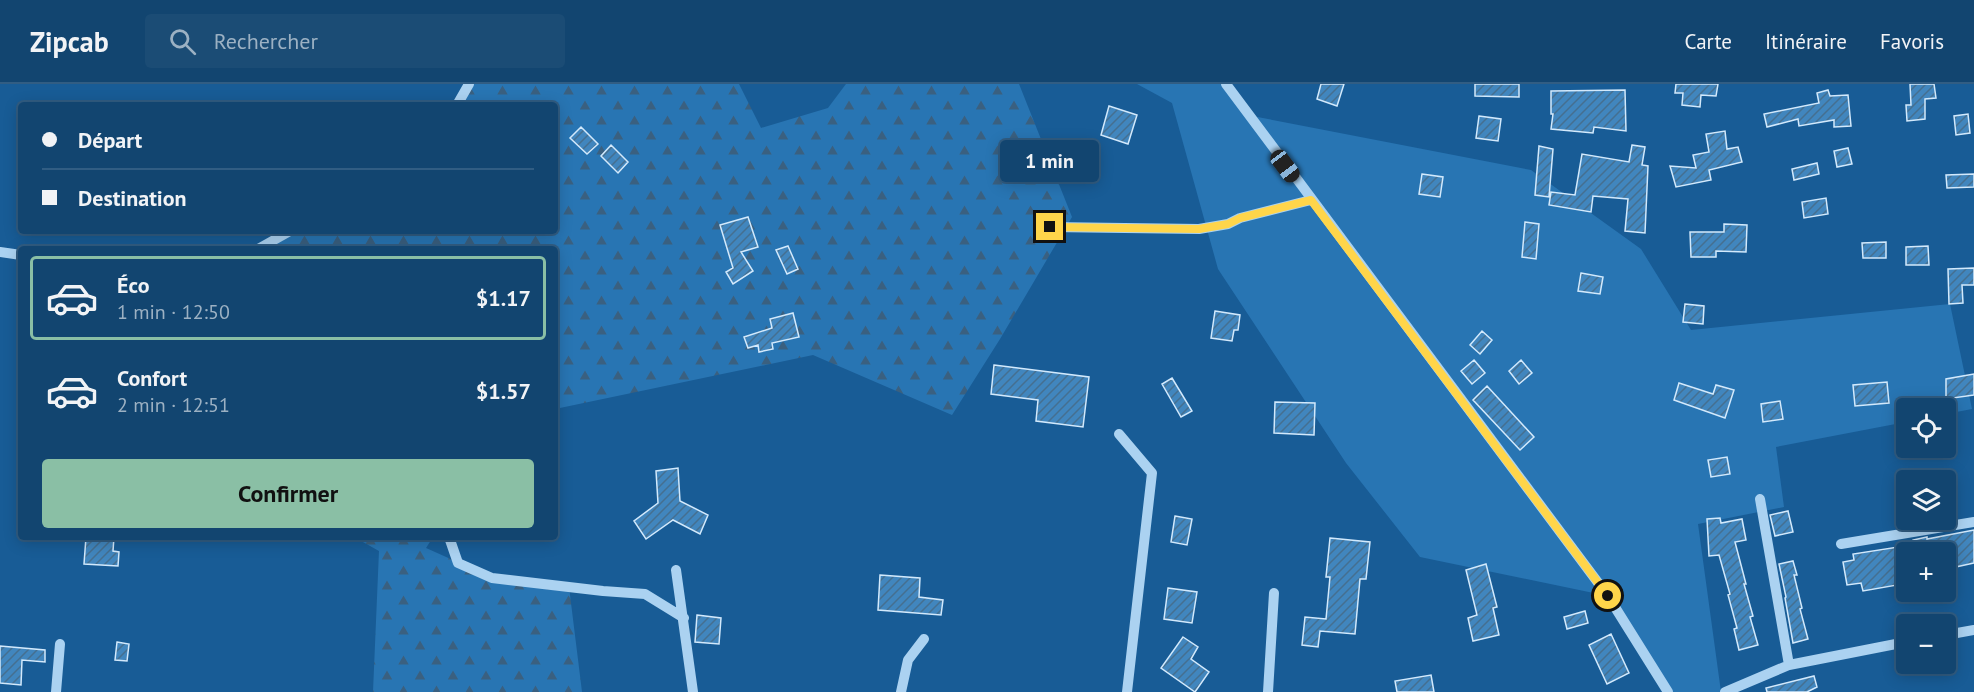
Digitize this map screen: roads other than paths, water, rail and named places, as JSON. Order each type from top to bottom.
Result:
[{"type":"street","points":[[459,102],[469,84]]},
{"type":"street","points":[[1226,84],[1608,596],[1668,692]]},
{"type":"street","points":[[1050,227],[1199,229],[1228,224],[1240,218],[1311,200]]},
{"type":"street","points":[[263,246],[285,234]]},
{"type":"street","points":[[0,252],[18,255]]},
{"type":"street","points":[[1119,434],[1152,473],[1127,692]]},
{"type":"street","points":[[1760,499],[1789,664]]},
{"type":"street","points":[[1841,544],[1974,522]]},
{"type":"street","points":[[450,540],[458,563],[492,578],[645,594],[684,618]]},
{"type":"street","points":[[676,570],[693,692]]},
{"type":"street","points":[[1268,692],[1274,593]]},
{"type":"street","points":[[1956,633],[1974,630]]},
{"type":"street","points":[[901,692],[908,660],[924,639]]},
{"type":"street","points":[[56,692],[60,644]]},
{"type":"street","points":[[1725,692],[1789,664],[1896,644]]}]
